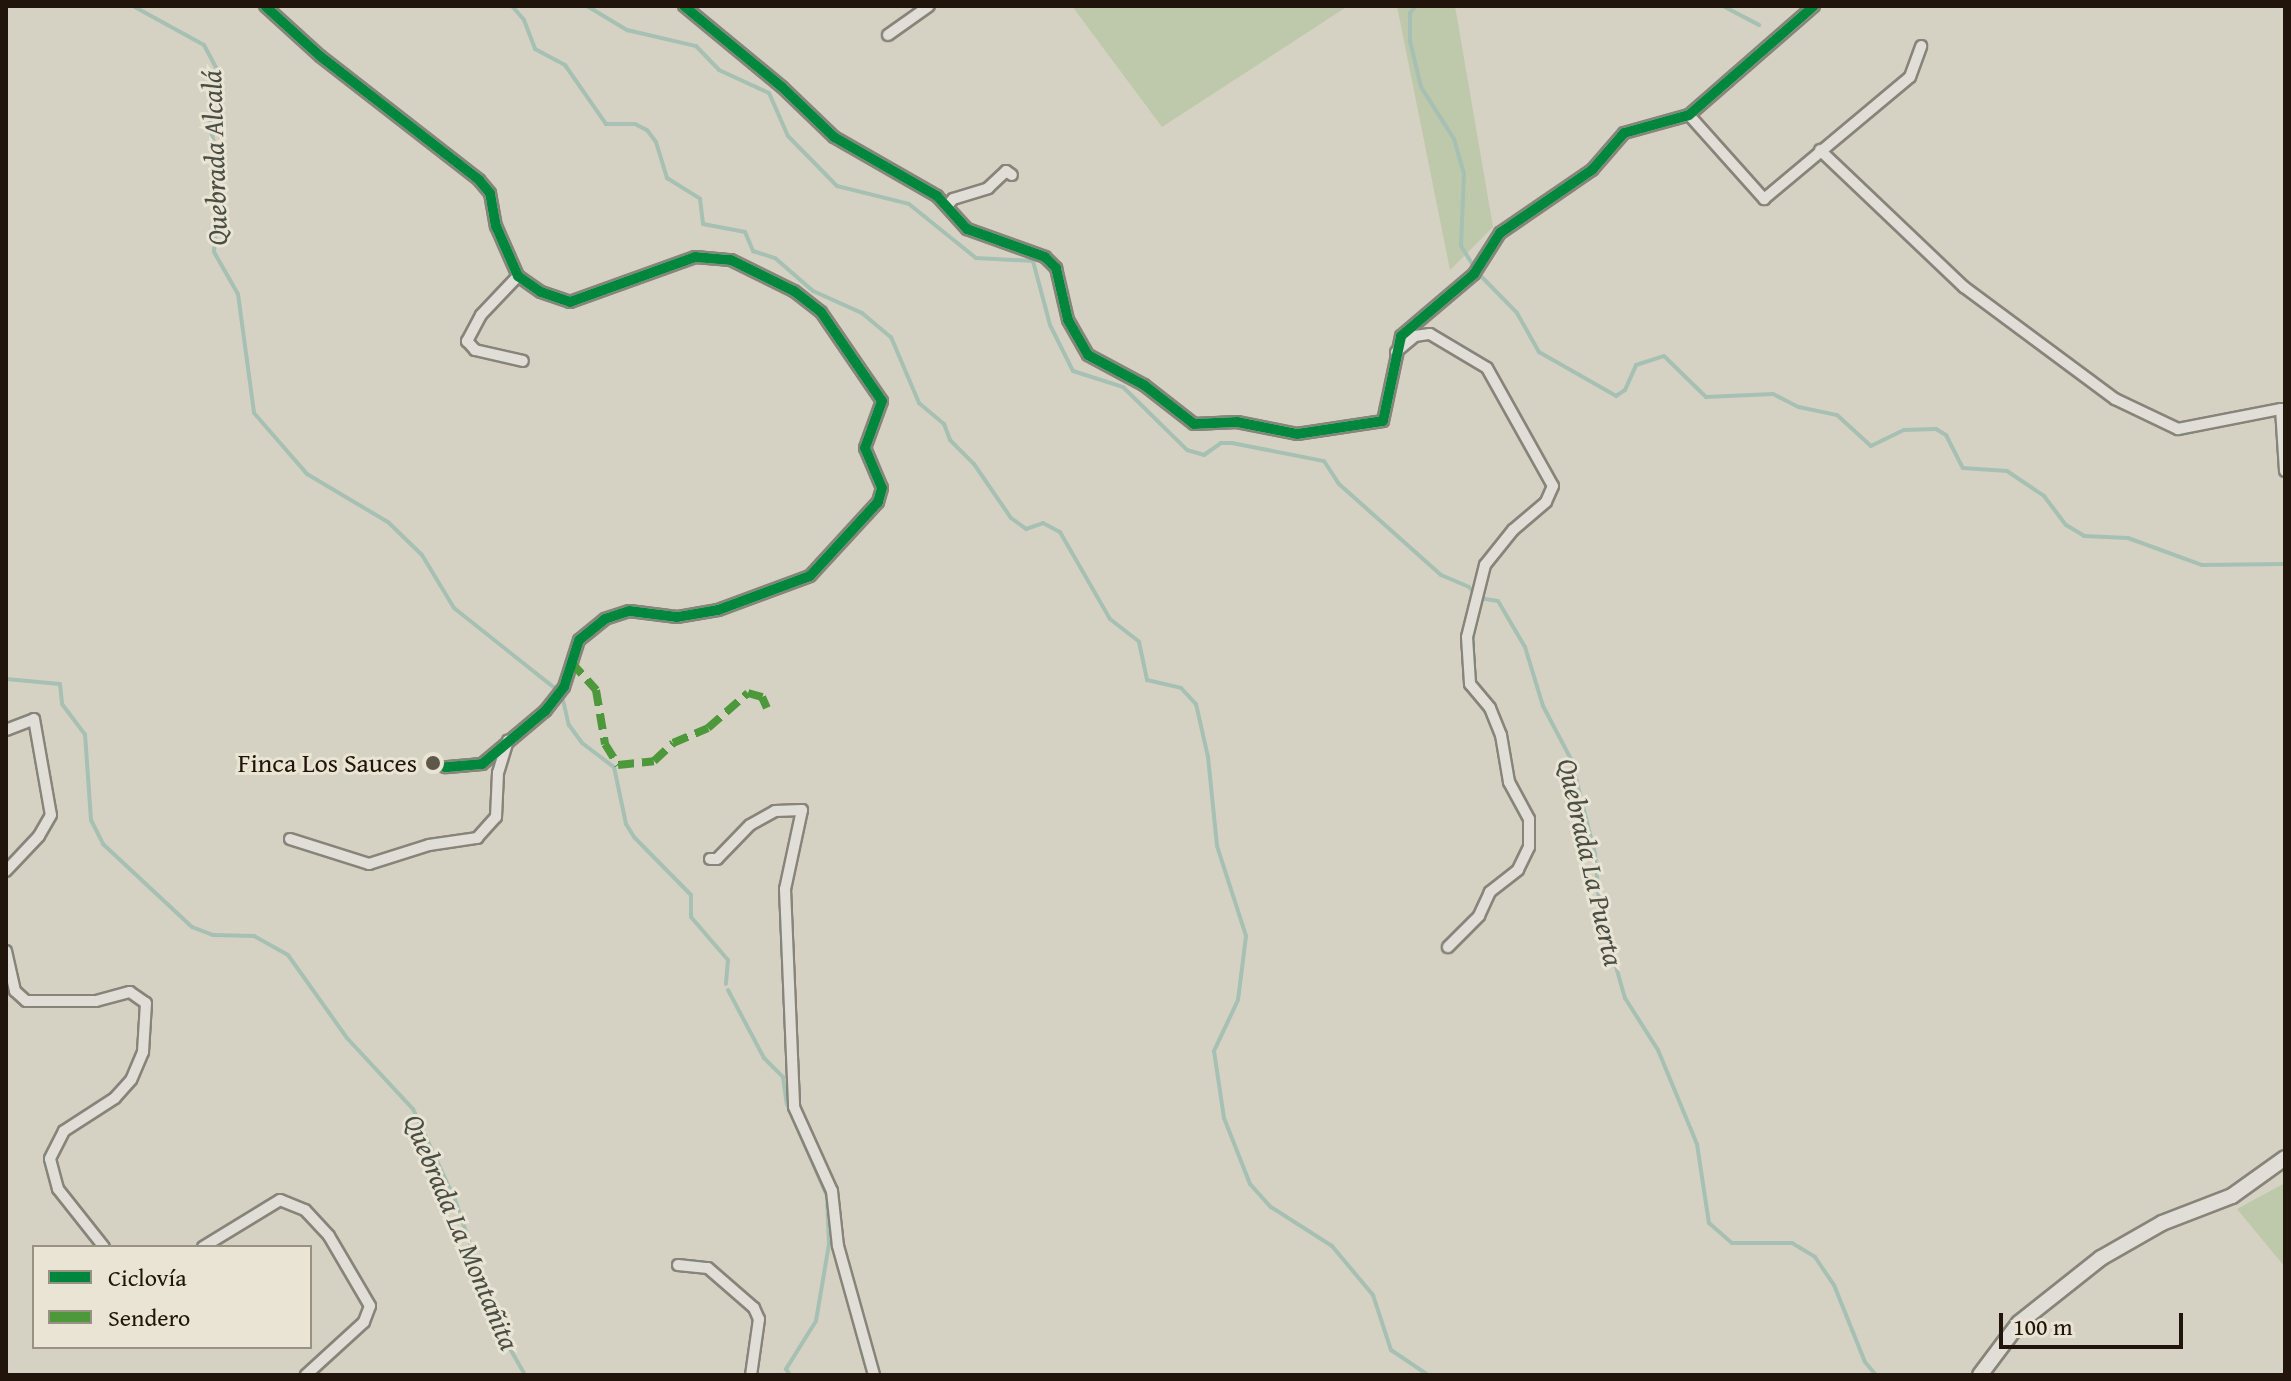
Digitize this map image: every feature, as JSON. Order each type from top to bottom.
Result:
[{"type":"main road","points":[[1980,1375],[2019,1323],[2101,1258],[2162,1223],[2224,1200],[2285,1158]]},
{"type":"street","points":[[265,6],[486,186],[518,276],[552,299],[570,302],[707,256],[731,260],[794,291],[832,324],[879,393],[881,409],[865,448],[882,488],[873,509],[810,576],[718,610],[677,617],[629,611],[605,619],[579,640],[558,697],[510,735],[482,764],[445,767]]},
{"type":"street","points":[[684,6],[782,87],[823,130],[948,205],[979,236],[1034,251],[1053,263],[1081,347],[1144,385],[1194,424],[1237,422],[1301,434],[1379,423],[1387,414],[1396,352],[1404,333],[1474,274],[1500,233],[1592,170],[1616,138],[1689,115],[1814,6]]},
{"type":"street","points":[[888,35],[929,6]]},
{"type":"street","points":[[1689,115],[1761,198],[1910,77],[1921,46]]},
{"type":"street","points":[[1820,150],[1964,287],[2115,399],[2178,429],[2281,409],[2285,471]]},
{"type":"street","points":[[948,205],[953,199],[988,188],[1006,171],[1012,175]]},
{"type":"street","points":[[518,276],[481,315],[467,341],[475,350],[523,361]]},
{"type":"street","points":[[1396,352],[1415,336],[1430,334],[1487,368],[1553,486],[1546,502],[1513,530],[1485,565],[1467,637],[1470,684],[1490,708],[1501,735],[1509,782],[1529,819],[1529,847],[1518,870],[1490,892],[1479,916],[1448,947]]},
{"type":"street","points":[[6,730],[34,719],[51,815],[39,836],[6,871]]},
{"type":"street","points":[[290,839],[369,864],[429,845],[477,838],[496,817],[498,773],[510,735]]},
{"type":"street","points":[[710,859],[717,859],[750,825],[775,811],[802,810],[785,889],[794,1107],[832,1191],[838,1246],[874,1375]]},
{"type":"street","points":[[6,951],[15,991],[26,1001],[82,1002],[130,992],[146,1003],[143,1052],[131,1080],[115,1098],[64,1131],[50,1159],[58,1189],[102,1245]]},
{"type":"street","points":[[206,1245],[269,1201],[288,1200],[315,1219],[370,1306],[364,1322],[306,1375]]},
{"type":"street","points":[[678,1265],[708,1268],[754,1308],[759,1319],[751,1375]]},
{"type":"green space","points":[[1072,6],[1348,6],[1162,127]]},
{"type":"green space","points":[[1397,6],[1455,6],[1493,227],[1450,270]]},
{"type":"green space","points":[[2285,1183],[2285,1267],[2237,1209]]},
{"type":"waterway","name":"Quebrada Alcalá","points":[[133,6],[204,45],[216,68],[210,126],[220,168],[214,252],[238,294],[254,413],[307,474],[388,522],[422,555],[454,608],[556,689]]},
{"type":"waterway","points":[[512,6],[524,20],[535,49],[565,65],[606,124],[635,124],[647,130],[656,142],[667,178],[700,199],[703,224],[745,232],[753,251],[775,258],[813,291],[862,313],[891,337],[919,403],[944,424],[950,440],[974,464],[1011,518],[1026,529],[1043,523],[1060,532],[1110,619],[1139,642],[1147,680],[1181,688],[1196,704],[1208,757],[1217,846],[1246,936],[1238,1000],[1214,1051],[1224,1118],[1250,1184],[1271,1207],[1332,1246],[1373,1295],[1391,1350],[1428,1375]]},
{"type":"waterway","name":"Quebrada La Puerta","points":[[587,6],[627,30],[696,46],[719,70],[769,93],[788,136],[837,186],[909,204],[976,258],[1033,261],[1050,325],[1073,371],[1123,387],[1187,450],[1204,455],[1221,443],[1232,443],[1324,461],[1339,484],[1441,575],[1469,587],[1479,598],[1498,601],[1525,647],[1543,706],[1571,759],[1595,854],[1600,911],[1625,998],[1658,1050],[1697,1144],[1709,1223],[1732,1243],[1792,1243],[1815,1257],[1834,1285],[1865,1362],[1876,1375]]},
{"type":"waterway","points":[[1416,6],[1410,13],[1410,41],[1421,87],[1454,139],[1464,174],[1461,246],[1474,267]]},
{"type":"waterway","points":[[1723,6],[1759,25]]},
{"type":"waterway","points":[[1479,274],[1517,313],[1539,352],[1616,396],[1625,390],[1636,365],[1664,356],[1706,397],[1773,394],[1799,407],[1837,415],[1871,446],[1904,430],[1936,429],[1946,435],[1963,468],[2007,471],[2044,496],[2066,525],[2084,536],[2128,538],[2202,565],[2285,564]]},
{"type":"waterway","name":"Quebrada La Montañita","points":[[6,679],[60,684],[62,704],[85,734],[91,820],[103,844],[192,927],[213,935],[254,936],[288,955],[347,1038],[413,1109],[455,1200],[500,1331],[525,1375]]},
{"type":"waterway","name":"Quebrada Alcalá","points":[[563,700],[569,725],[582,743],[614,767],[626,824],[634,837],[691,895],[691,917],[728,960],[726,984]]},
{"type":"waterway","name":"Quebrada Alcalá","points":[[728,990],[764,1058],[783,1077],[787,1104],[827,1196],[829,1244],[816,1321],[786,1369],[790,1375]]},
{"type":"marked path","points":[[571,662],[596,690],[605,744],[618,765],[654,761],[673,743],[708,728],[748,693],[762,697],[767,708]]},
{"type":"cycle path","points":[[265,6],[320,56],[479,180],[490,193],[496,226],[518,276],[541,292],[570,302],[695,257],[731,260],[794,291],[821,312],[882,401],[865,448],[882,488],[878,502],[810,576],[718,610],[677,617],[629,611],[605,619],[579,640],[564,687],[545,711],[482,764],[445,767]]},
{"type":"cycle path","points":[[684,6],[782,87],[834,137],[937,196],[967,229],[1045,257],[1056,268],[1068,320],[1088,355],[1144,385],[1194,424],[1237,422],[1297,434],[1383,421],[1401,336],[1474,274],[1500,233],[1592,170],[1624,133],[1689,115],[1814,6]]},
{"type":"place","name":"Finca Los Sauces","points":[[433,763]]}]
